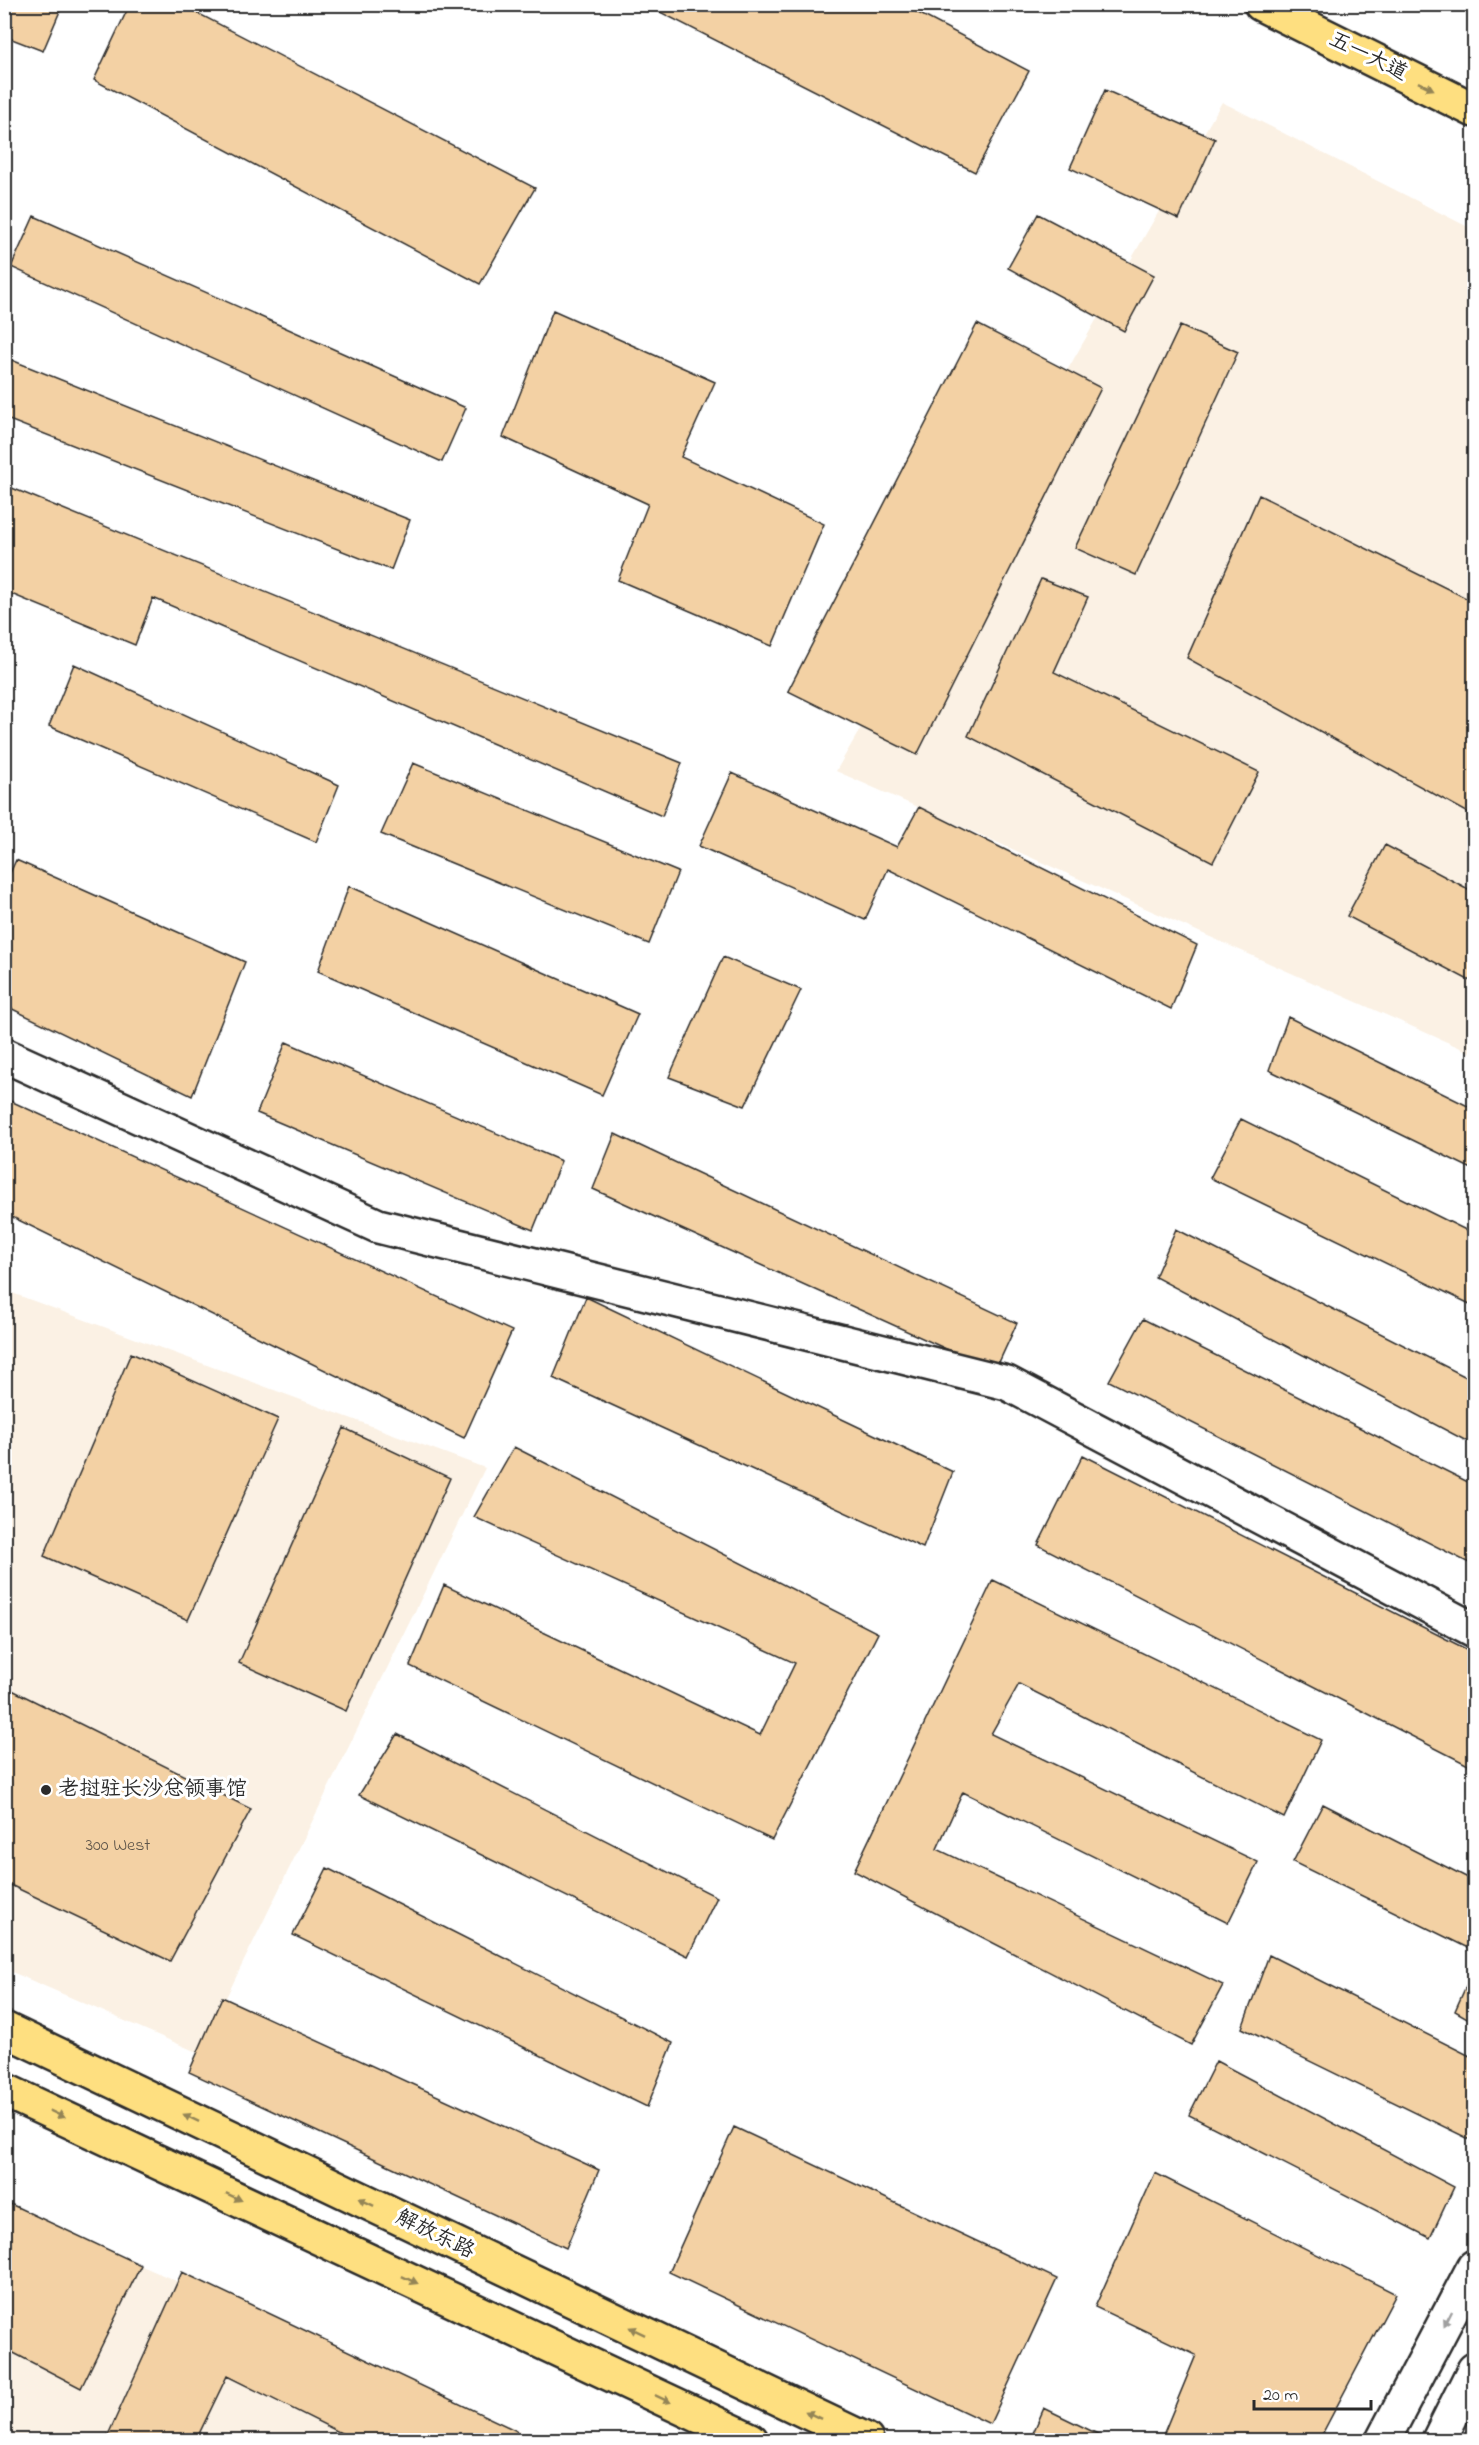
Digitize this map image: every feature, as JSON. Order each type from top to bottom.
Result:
[{"type":"main road","name":"五一大道","points":[[1261,4],[1474,110]]},
{"type":"main road","name":"解放东路","points":[[4,2029],[866,2440]]},
{"type":"main road","points":[[4,2090],[751,2440]]},
{"type":"street","points":[[4,1055],[378,1227],[1007,1383],[1474,1630]]},
{"type":"street","points":[[1383,2440],[1474,2267]]},
{"type":"street","points":[[1430,2354],[1473,2375],[1439,2440]]},
{"type":"shaded area","points":[[1222,102],[1474,230],[1474,1054],[836,771]]},
{"type":"shaded area","points":[[4,1290],[485,1468],[199,2053],[5,1969]]},
{"type":"shaded area","points":[[4,2206],[537,2438],[535,2440],[167,2440],[116,2416],[108,2440],[5,2440]]},
{"type":"building","points":[[4,4],[63,4],[43,51],[4,36]]},
{"type":"building","points":[[130,4],[180,4],[535,188],[480,284],[94,80]]},
{"type":"building","points":[[654,4],[901,4],[1029,71],[975,172],[652,8]]},
{"type":"building","points":[[1105,90],[1215,139],[1179,219],[1070,168]]},
{"type":"building","points":[[1038,214],[1154,275],[1124,331],[1008,268]]},
{"type":"building","points":[[34,216],[466,408],[442,462],[11,267]]},
{"type":"building","points":[[553,310],[715,382],[681,457],[824,524],[772,646],[618,580],[648,504],[503,437]]},
{"type":"building","points":[[977,324],[1101,388],[917,755],[788,691]]},
{"type":"building","points":[[1180,326],[1238,352],[1136,575],[1075,548]]},
{"type":"building","points":[[4,357],[410,520],[391,570],[4,418]]},
{"type":"building","points":[[7,486],[682,763],[662,816],[153,598],[135,645],[4,591],[4,490]]},
{"type":"building","points":[[1259,495],[1474,602],[1474,816],[1187,658]]},
{"type":"building","points":[[1041,579],[1088,597],[1054,672],[1259,772],[1213,862],[968,736]]},
{"type":"building","points":[[74,664],[339,785],[316,842],[49,726]]},
{"type":"building","points":[[413,763],[678,872],[649,944],[381,834]]},
{"type":"building","points":[[732,773],[897,847],[919,807],[1197,945],[1171,1009],[888,869],[865,920],[699,846]]},
{"type":"building","points":[[1385,845],[1474,892],[1474,983],[1347,916]]},
{"type":"building","points":[[16,860],[245,962],[192,1096],[4,1005],[4,886]]},
{"type":"building","points":[[349,886],[638,1014],[602,1095],[318,971]]},
{"type":"building","points":[[723,957],[801,990],[745,1106],[669,1077]]},
{"type":"building","points":[[1288,1017],[1474,1109],[1474,1170],[1269,1070]]},
{"type":"building","points":[[286,1042],[561,1161],[533,1230],[257,1113]]},
{"type":"building","points":[[4,1098],[512,1331],[464,1438],[4,1213]]},
{"type":"building","points":[[1241,1119],[1474,1234],[1474,1306],[1210,1178]]},
{"type":"building","points":[[615,1134],[1017,1323],[995,1371],[593,1189]]},
{"type":"building","points":[[1176,1229],[1474,1381],[1474,1445],[1155,1277]]},
{"type":"building","points":[[586,1297],[953,1472],[923,1548],[553,1378]]},
{"type":"building","points":[[1143,1319],[1474,1485],[1474,1552],[1469,1563],[1109,1381]]},
{"type":"building","points":[[131,1353],[278,1419],[188,1620],[44,1556]]},
{"type":"building","points":[[344,1428],[450,1478],[346,1711],[239,1663]]},
{"type":"building","points":[[514,1447],[878,1633],[772,1840],[410,1666],[444,1585],[760,1735],[795,1663],[474,1517]]},
{"type":"building","points":[[1083,1455],[1474,1653],[1474,1768],[1038,1545]]},
{"type":"building","points":[[993,1580],[1321,1740],[1284,1818],[1019,1684],[991,1734],[1258,1862],[1228,1923],[963,1792],[937,1849],[1223,1985],[1191,2045],[854,1871]]},
{"type":"building","points":[[4,1686],[251,1809],[170,1961],[4,1882]]},
{"type":"building","points":[[397,1734],[717,1897],[688,1956],[359,1795]]},
{"type":"building","points":[[1323,1804],[1474,1881],[1474,1951],[1293,1862]]},
{"type":"building","points":[[327,1868],[673,2043],[647,2107],[293,1935]]},
{"type":"building","points":[[1269,1955],[1474,2058],[1474,2132],[1471,2140],[1242,2028]]},
{"type":"building","points":[[1474,1968],[1474,2022],[1455,2011]]},
{"type":"building","points":[[222,1997],[599,2170],[566,2248],[189,2072]]},
{"type":"building","points":[[1216,2061],[1454,2187],[1430,2238],[1189,2115]]},
{"type":"building","points":[[734,2127],[1057,2279],[990,2424],[669,2272]]},
{"type":"building","points":[[1155,2173],[1396,2294],[1319,2440],[1161,2440],[1196,2355],[1095,2307]]},
{"type":"building","points":[[4,2201],[141,2265],[81,2388],[4,2348]]},
{"type":"building","points":[[182,2272],[517,2431],[513,2440],[355,2440],[227,2376],[196,2440],[120,2440],[108,2435]]},
{"type":"building","points":[[1044,2408],[1110,2440],[1030,2440]]},
{"type":"place","name":"老挝驻长沙总领事馆","points":[[46,1790]]}]
